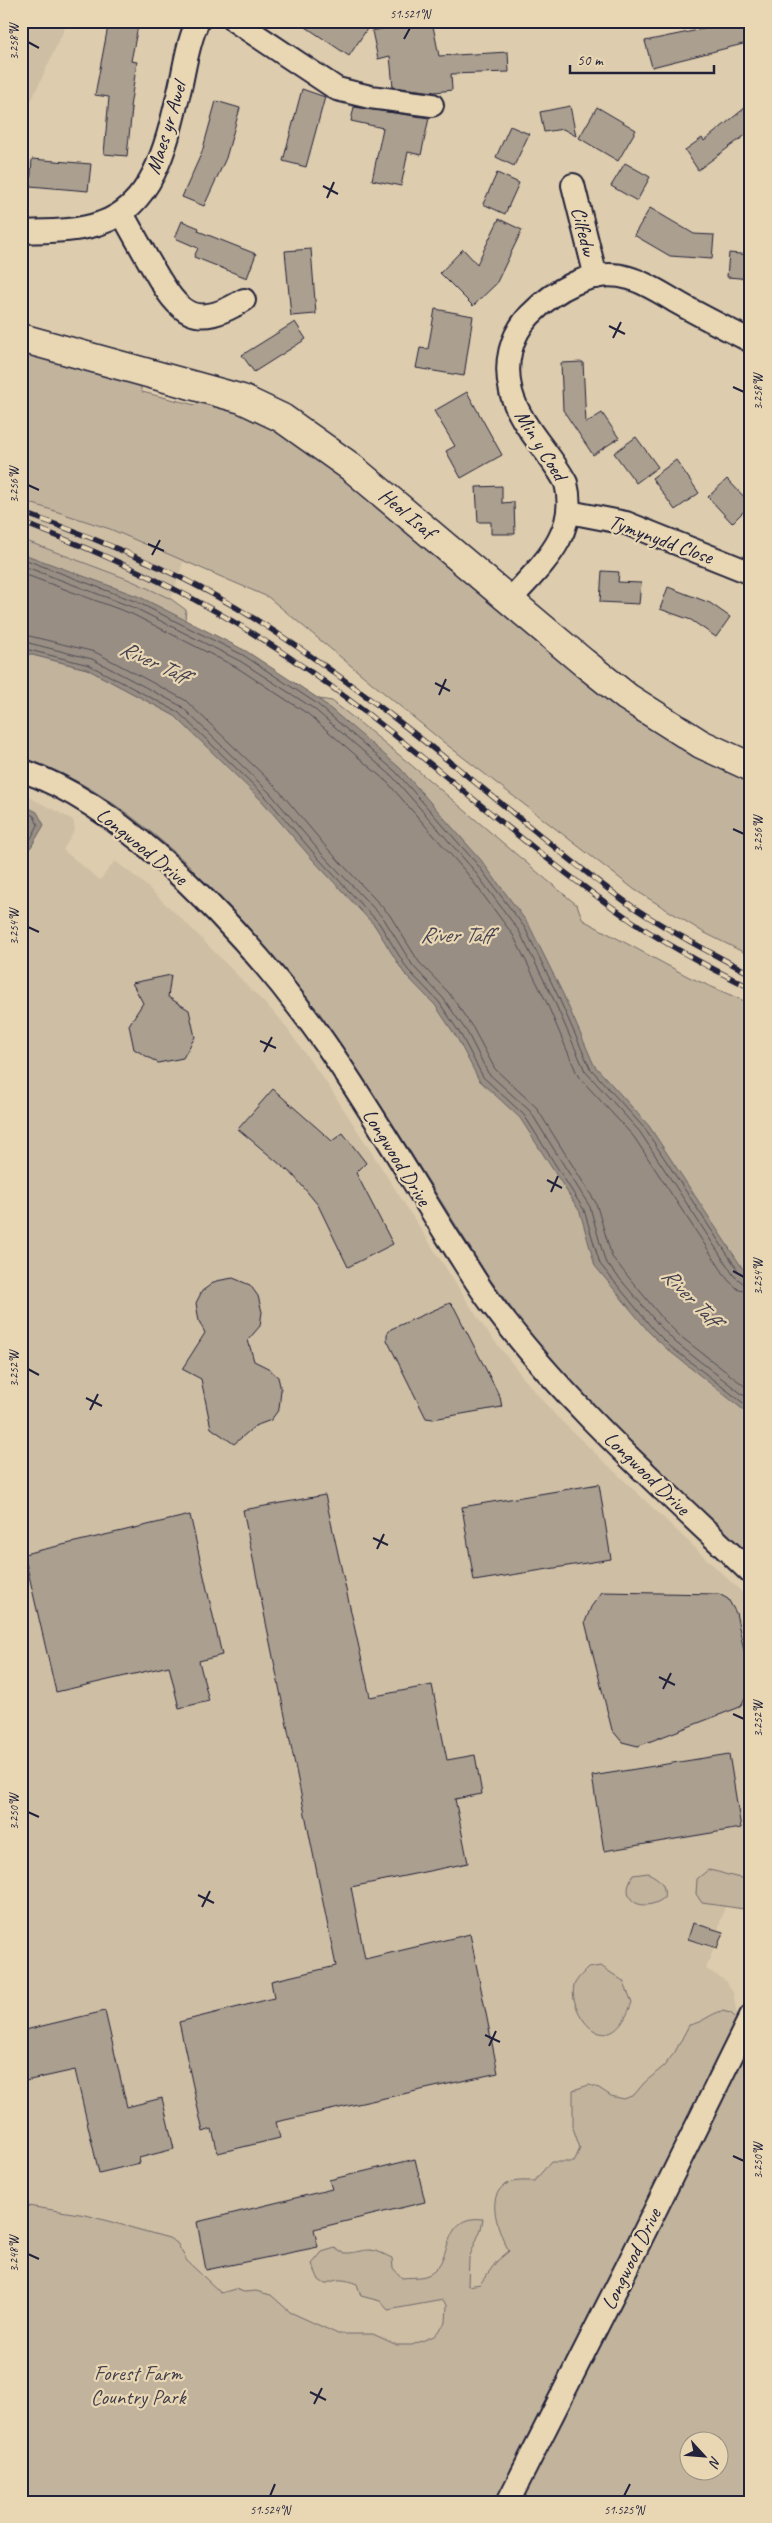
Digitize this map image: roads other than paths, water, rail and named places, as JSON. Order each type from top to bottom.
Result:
[{"type":"main road","name":"Heol Isaf","points":[[21,338],[242,399],[282,418],[351,467],[627,697],[701,744],[751,768]]},
{"type":"street","name":"Maes yr Awel","points":[[21,232],[78,228],[102,223],[122,213],[137,201],[146,187],[162,152],[173,119],[190,44],[198,21]]},
{"type":"street","points":[[235,21],[337,89],[370,97],[432,105]]},
{"type":"street","name":"Cilfedw","points":[[573,185],[596,277]]},
{"type":"street","points":[[122,213],[167,293],[177,306],[188,313],[204,317],[222,313],[244,300]]},
{"type":"street","name":"Min y Coed","points":[[510,600],[560,540],[569,512],[566,483],[520,414],[511,393],[508,359],[513,340],[522,322],[541,303],[578,281],[596,277],[615,276],[640,282],[751,341]]},
{"type":"street","name":"Tymynydd Close","points":[[569,512],[626,524],[751,573]]},
{"type":"street","name":"Longwood Drive","points":[[21,770],[66,789],[113,820],[168,865],[227,924],[287,994],[325,1043],[488,1300],[534,1359],[579,1408],[751,1573]]},
{"type":"street","name":"Longwood Drive","points":[[508,2502],[751,2016]]},
{"type":"water","name":"River Taff","points":[[21,553],[140,597],[246,651],[319,699],[400,768],[481,860],[529,925],[563,994],[594,1065],[649,1126],[743,1269],[751,1275],[751,1416],[668,1350],[649,1332],[595,1266],[580,1212],[520,1118],[479,1080],[457,1038],[435,1005],[404,973],[375,926],[313,860],[262,801],[175,716],[87,669],[21,652]]},
{"type":"water","points":[[21,804],[37,812],[44,825],[31,847],[21,856]]},
{"type":"railway","points":[[21,512],[116,548],[178,576],[266,626],[298,647],[392,716],[617,896],[676,934],[751,974]]},
{"type":"railway","points":[[21,522],[133,569],[240,625],[349,700],[545,857],[626,917],[687,955],[751,988]]},
{"type":"park label","name":"Forest Farm Country Park","points":[[138,2385]]}]
